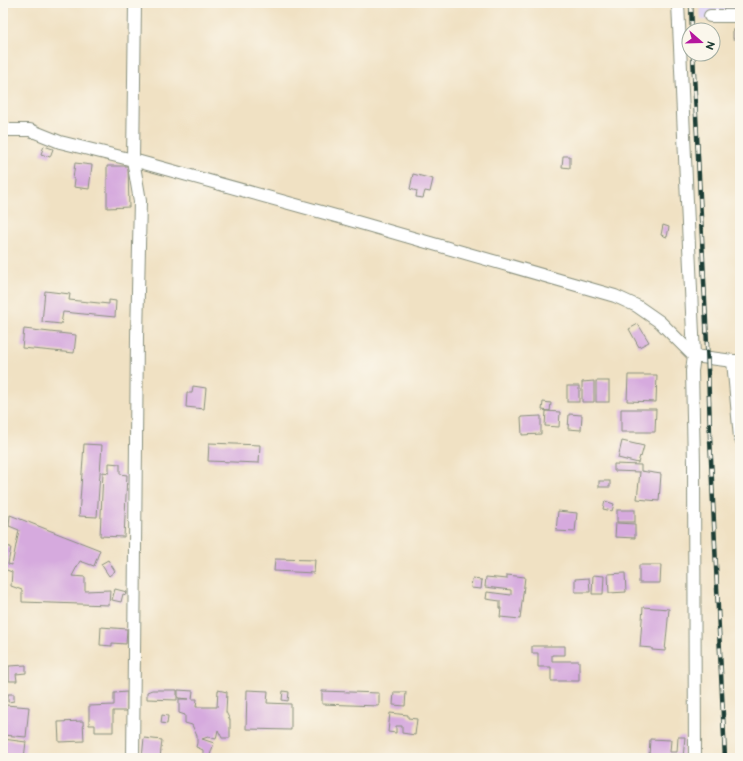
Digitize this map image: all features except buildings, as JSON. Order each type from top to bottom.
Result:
[{"type":"street","points":[[133,758],[136,345],[140,201],[133,160],[135,3]]},
{"type":"street","points":[[678,3],[694,356],[692,371],[694,464],[695,758]]},
{"type":"street","points":[[710,16],[740,16]]},
{"type":"street","points":[[3,130],[30,130],[60,142],[133,160],[343,218],[615,296],[637,306],[660,322],[694,356],[736,361],[740,438]]},
{"type":"shaded area","points":[[700,3],[740,3],[740,19],[701,20]]},
{"type":"railway","points":[[691,3],[692,22]]},
{"type":"railway","points":[[693,62],[725,758]]}]
